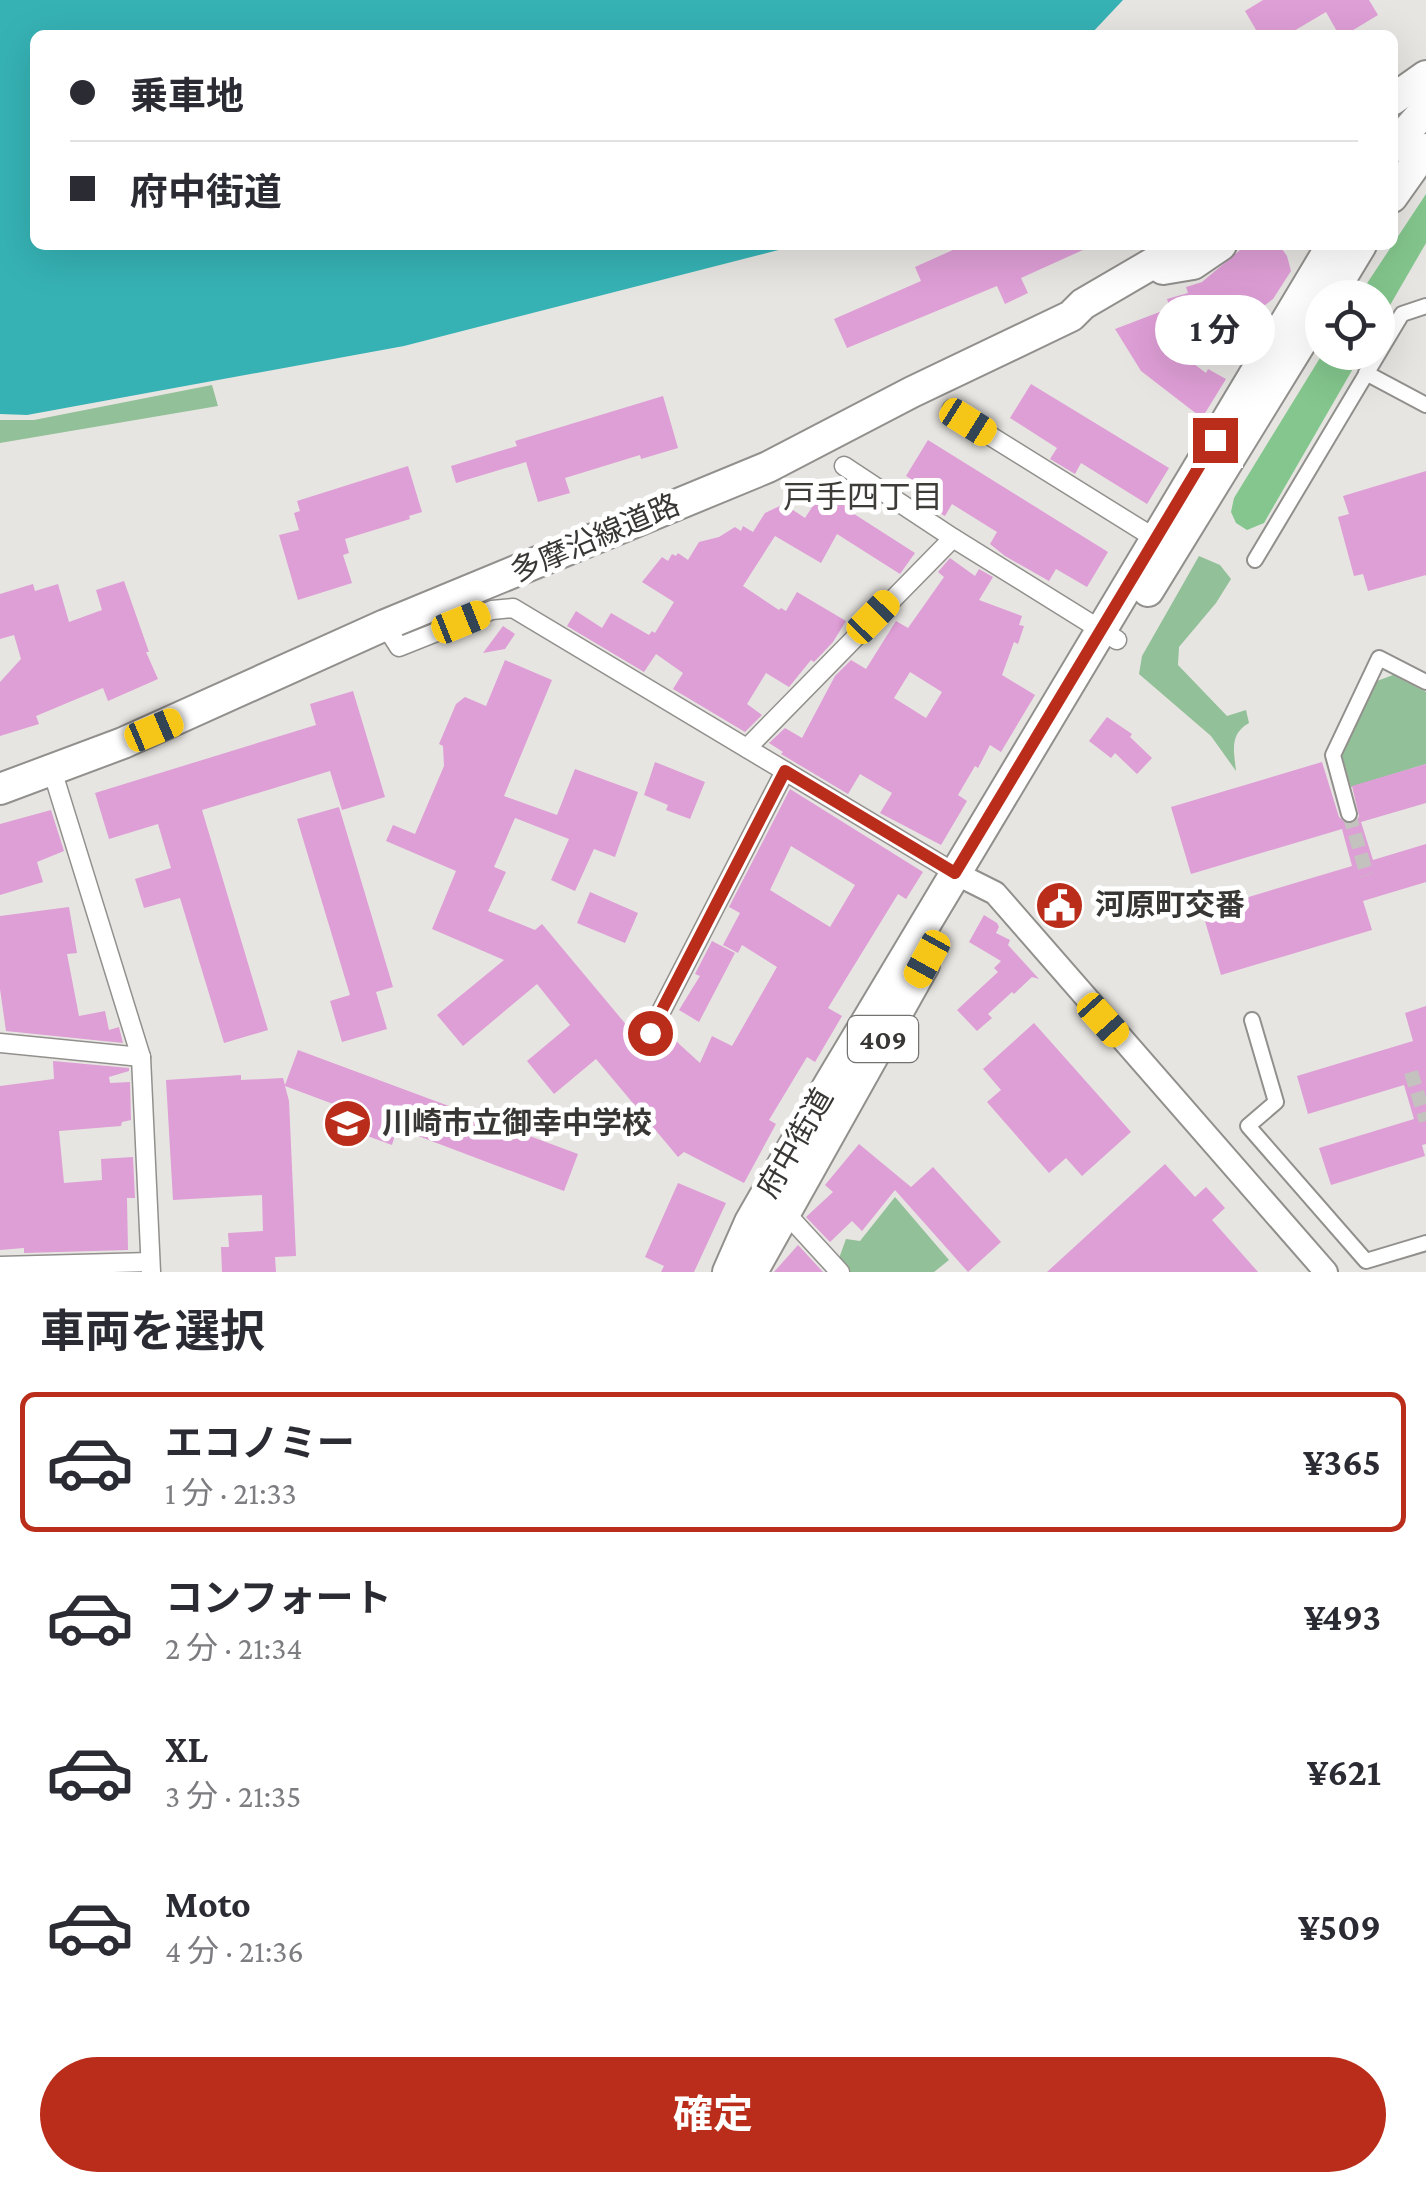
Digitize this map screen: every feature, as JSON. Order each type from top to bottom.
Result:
[{"type":"main road","points":[[1398,98],[1425,87]]},
{"type":"main road","points":[[1398,113],[1425,87]]},
{"type":"main road","points":[[1398,137],[1425,87]]},
{"type":"main road","points":[[1398,189],[1426,149]]},
{"type":"main road","name":"多摩沿線道路","points":[[0,789],[185,717],[386,625],[768,467],[1071,316],[1083,304],[1175,250]]},
{"type":"main road","name":"多摩沿線道路","points":[[1071,316],[1090,314],[1192,250]]},
{"type":"main road","points":[[1163,269],[1193,264],[1214,250]]},
{"type":"main road","points":[[1316,250],[1319,280]]},
{"type":"main road","name":"府中街道","points":[[1324,280],[1331,250]]},
{"type":"main road","name":"府中街道","points":[[1334,280],[1357,250]]},
{"type":"main road","name":"府中街道","points":[[728,1272],[771,1210],[1172,526],[1305,321]]},
{"type":"main road","name":"府中街道","points":[[752,1272],[771,1210]]},
{"type":"street","points":[[1254,560],[1402,314],[1426,306]]},
{"type":"street","points":[[1366,373],[1426,405]]},
{"type":"street","points":[[952,409],[968,422],[1172,526]]},
{"type":"street","points":[[844,466],[1109,635]]},
{"type":"street","points":[[747,748],[953,538]]},
{"type":"street","points":[[386,625],[399,647],[492,610],[513,608],[994,893],[1318,1270]]},
{"type":"street","points":[[1349,814],[1333,754],[1379,658],[1426,682]]},
{"type":"street","points":[[1403,670],[1426,663]]},
{"type":"street","points":[[0,1266],[150,1267],[141,1058],[52,770]]},
{"type":"street","points":[[650,1033],[785,771]]},
{"type":"street","points":[[1252,1020],[1276,1102],[1248,1126],[1366,1261],[1426,1243]]},
{"type":"street","points":[[0,1043],[141,1058]]},
{"type":"street","points":[[771,1210],[794,1223],[840,1272]]},
{"type":"green space","points":[[1426,194],[1426,243],[1395,297],[1395,280],[1369,280],[1389,250],[1398,250],[1398,236]]},
{"type":"green space","points":[[1313,370],[1352,370],[1264,523],[1247,530],[1236,523],[1231,512],[1234,498]]},
{"type":"green space","points":[[212,385],[218,406],[0,443],[0,420],[34,420]]},
{"type":"green space","points":[[1199,556],[1220,565],[1231,579],[1179,647],[1178,665],[1227,716],[1246,710],[1249,723],[1238,732],[1234,744],[1236,771],[1211,736],[1139,674],[1142,656]]},
{"type":"green space","points":[[1393,675],[1426,692],[1426,764],[1351,787],[1341,752],[1377,681]]},
{"type":"green space","points":[[895,1197],[949,1260],[934,1272],[849,1272],[838,1261],[846,1239],[860,1241]]},
{"type":"water","points":[[0,0],[1123,0],[1095,30],[30,30],[30,250],[778,250],[404,346],[27,415],[0,414]]},
{"type":"building","points":[[1263,0],[1369,0],[1378,15],[1353,30],[1336,30],[1326,12],[1295,30],[1256,30],[1245,11]]},
{"type":"building","points":[[953,250],[1083,250],[1021,278],[1028,293],[1005,304],[997,286],[847,348],[834,319],[921,281],[915,267]]},
{"type":"building","points":[[1240,250],[1283,250],[1291,271],[1264,306],[1266,313],[1254,316],[1257,327],[1249,330],[1252,339],[1245,341],[1247,346],[1220,355],[1212,329],[1166,343],[1206,373],[1208,369],[1226,379],[1202,418],[1141,371],[1115,329],[1170,308],[1167,299],[1188,293],[1186,287],[1202,282]]},
{"type":"building","points":[[1031,384],[1169,468],[1147,504],[1081,463],[1075,474],[1050,459],[1057,448],[1010,418]]},
{"type":"building","points":[[663,396],[678,448],[565,478],[570,493],[538,502],[526,462],[456,483],[451,466],[517,446],[515,441]]},
{"type":"building","points":[[928,440],[1108,552],[1087,587],[1056,569],[1049,581],[1005,556],[990,544],[997,532],[952,504],[945,516],[919,501],[926,488],[906,476]]},
{"type":"building","points":[[408,466],[422,512],[345,539],[349,553],[343,555],[352,583],[298,600],[279,535],[299,530],[294,513],[300,511],[297,501]]},
{"type":"building","points":[[1426,471],[1426,575],[1368,591],[1363,574],[1354,576],[1338,517],[1349,514],[1343,496]]},
{"type":"building","points":[[825,487],[858,499],[851,512],[915,553],[900,574],[837,534],[821,563],[775,536],[743,586],[786,611],[797,592],[846,621],[833,642],[814,662],[811,660],[789,687],[766,673],[747,704],[762,715],[745,732],[673,689],[683,673],[656,654],[644,672],[567,626],[576,611],[602,628],[611,613],[649,635],[655,633],[674,602],[642,582],[662,557],[668,561],[678,553],[688,560],[699,542],[719,537],[735,527],[741,531],[743,526],[753,532],[765,513],[784,504],[805,518]]},
{"type":"building","points":[[950,558],[975,576],[979,569],[993,577],[979,600],[1022,616],[1019,625],[1024,626],[1002,675],[1035,695],[1001,752],[990,745],[978,768],[975,766],[958,795],[967,801],[941,845],[880,813],[892,793],[860,774],[848,794],[769,743],[785,728],[802,738],[835,676],[851,660],[866,669],[896,621],[908,628],[944,577],[938,572]],"holes":[[[910,672],[942,692],[926,718],[894,698]]]},
{"type":"building","points":[[124,581],[158,679],[108,701],[103,688],[36,716],[39,724],[0,736],[0,682],[21,659],[14,635],[0,639],[0,594],[33,584],[35,591],[58,584],[69,622],[102,610],[96,590]]},
{"type":"building","points":[[503,626],[515,634],[505,649],[483,653]]},
{"type":"building","points":[[505,660],[552,680],[504,796],[557,815],[575,769],[638,792],[615,857],[594,849],[575,891],[551,880],[569,839],[515,818],[494,867],[506,872],[488,911],[535,930],[542,924],[649,1052],[666,1032],[700,1063],[712,1036],[732,1046],[777,967],[742,945],[738,953],[723,945],[740,913],[729,907],[790,789],[923,872],[906,899],[898,894],[828,1008],[842,1016],[815,1062],[807,1057],[769,1120],[776,1124],[744,1183],[684,1152],[678,1157],[596,1059],[554,1094],[527,1061],[570,1025],[537,984],[463,1046],[437,1015],[504,960],[432,929],[456,871],[386,841],[393,825],[415,834],[444,766],[443,746],[439,744],[456,704],[465,697],[486,706]],"holes":[[[791,846],[855,885],[830,927],[770,890]]]},
{"type":"building","points":[[353,691],[385,797],[342,810],[330,771],[202,810],[268,1030],[224,1043],[180,898],[144,908],[135,879],[171,868],[158,824],[109,839],[95,793],[316,725],[310,704]]},
{"type":"building","points":[[1107,717],[1132,734],[1130,737],[1152,758],[1137,774],[1115,753],[1111,758],[1089,741]]},
{"type":"building","points":[[655,762],[705,782],[690,819],[666,810],[668,805],[644,795]]},
{"type":"building","points":[[1322,762],[1339,817],[1347,824],[1356,822],[1359,816],[1352,786],[1426,764],[1426,803],[1361,822],[1373,860],[1426,844],[1426,882],[1363,901],[1372,930],[1221,975],[1202,911],[1352,866],[1342,829],[1191,874],[1171,807]]},
{"type":"building","points":[[339,807],[393,987],[376,992],[387,1029],[342,1042],[330,1001],[350,995],[297,819]]},
{"type":"building","points":[[51,810],[64,851],[37,862],[43,882],[0,895],[0,824]]},
{"type":"building","name":"河原町交番","points":[[1066,882],[1084,900],[1054,928],[1037,910]]},
{"type":"building","points":[[590,892],[638,913],[625,943],[577,923]]},
{"type":"building","points":[[69,907],[77,953],[67,954],[79,1016],[105,1011],[109,1030],[119,1027],[123,1043],[6,1031],[0,989],[0,916]]},
{"type":"building","points":[[984,915],[997,923],[996,933],[1010,940],[1008,945],[1039,979],[1032,977],[1012,992],[988,1014],[992,1018],[977,1031],[957,1010],[998,972],[994,968],[1001,961],[969,942]]},
{"type":"building","points":[[712,941],[735,953],[699,1022],[679,1010],[700,976],[695,974]]},
{"type":"building","points":[[1426,1006],[1426,1144],[1422,1145],[1425,1156],[1331,1185],[1319,1148],[1414,1119],[1404,1085],[1308,1114],[1297,1076],[1413,1041],[1405,1013]]},
{"type":"building","points":[[1034,1023],[1131,1132],[1082,1176],[1066,1158],[1049,1173],[987,1102],[1001,1090],[983,1069]]},
{"type":"building","points":[[298,1050],[578,1154],[564,1191],[397,1128],[392,1145],[362,1134],[368,1117],[285,1086],[289,1101],[296,1256],[275,1257],[276,1272],[222,1272],[221,1247],[229,1247],[228,1233],[263,1231],[262,1195],[173,1200],[166,1080],[241,1075],[241,1080],[283,1078],[285,1085]]},
{"type":"building","points":[[53,1061],[129,1068],[109,1077],[110,1083],[130,1082],[131,1120],[121,1126],[59,1131],[64,1183],[102,1180],[101,1159],[133,1157],[135,1198],[127,1198],[128,1250],[0,1250],[0,1086],[54,1079]]},
{"type":"building","points":[[859,1144],[911,1187],[933,1167],[1001,1242],[968,1272],[895,1190],[862,1231],[852,1221],[830,1242],[806,1217],[833,1192],[825,1185]]},
{"type":"building","points":[[1165,1164],[1195,1197],[1206,1187],[1225,1208],[1212,1220],[1258,1272],[1047,1272]]},
{"type":"building","points":[[678,1183],[726,1203],[694,1272],[661,1272],[664,1266],[645,1257]]},
{"type":"building","points":[[798,1245],[823,1272],[774,1272]]},
{"type":"tunnel","points":[[1349,814],[1367,875]]},
{"type":"tunnel","points":[[1411,1072],[1426,1121]]},
{"type":"place","name":"河原町交番","points":[[1060,905]]},
{"type":"place","name":"川崎市立御幸中学校","points":[[347,1123]]},
{"type":"district","name":"戸手四丁目","points":[[863,497]]},
{"type":"route","points":[[650,1033],[785,771],[955,873],[1215,440]]}]
